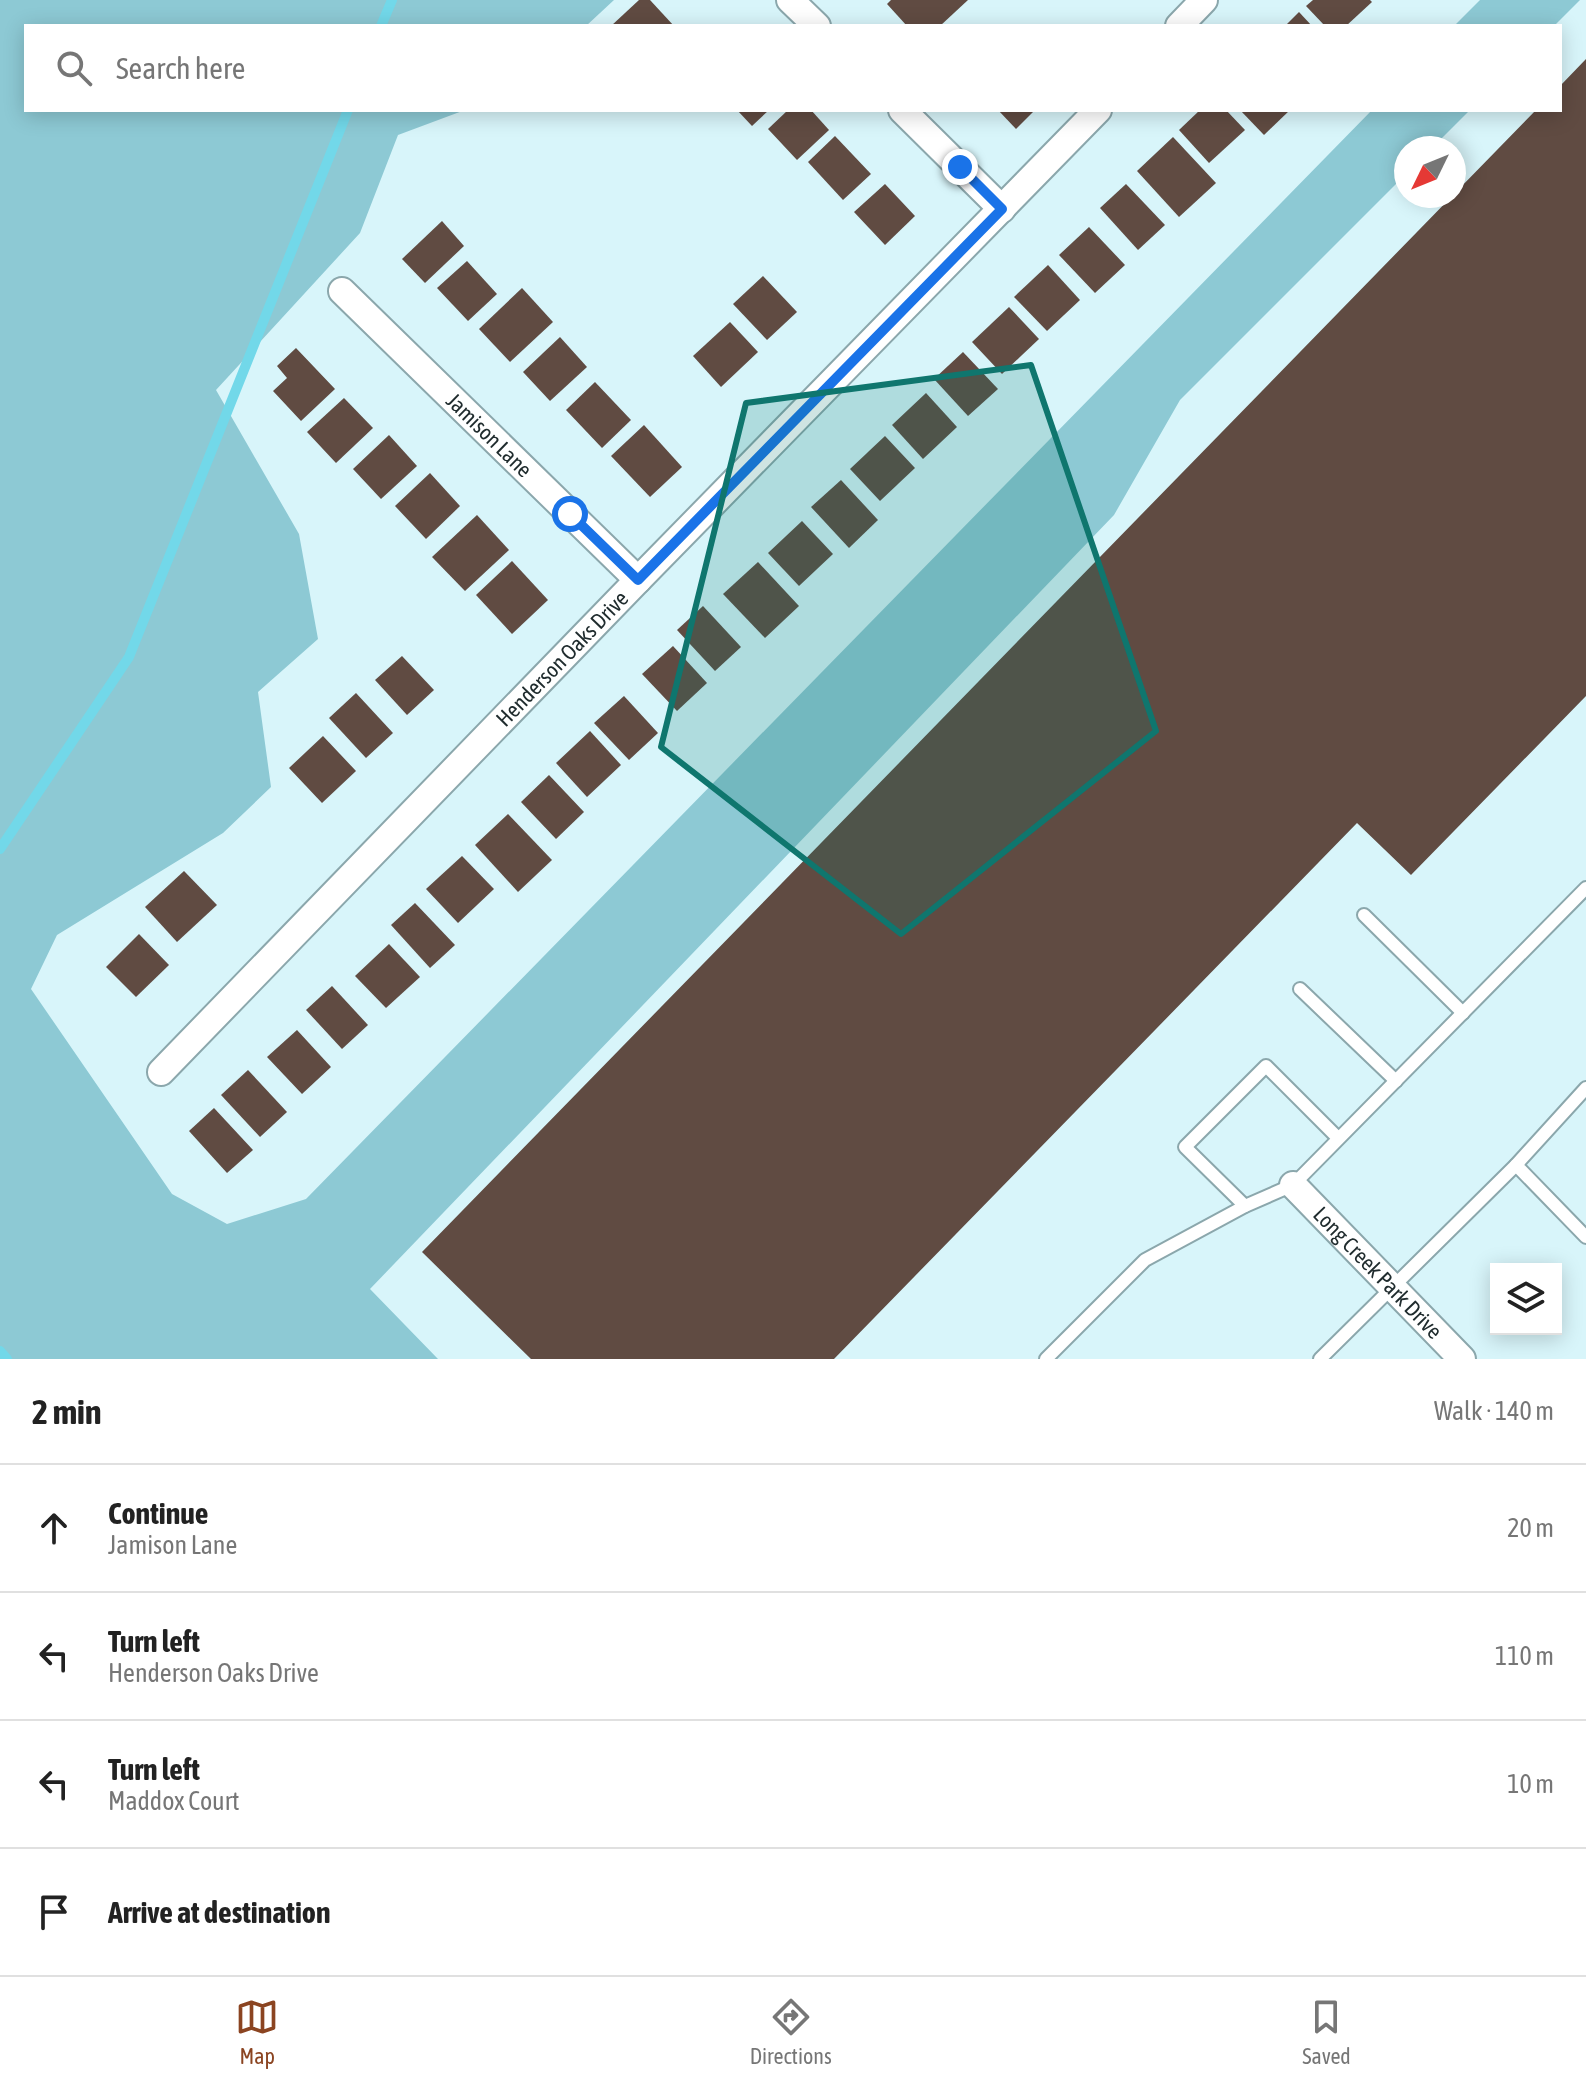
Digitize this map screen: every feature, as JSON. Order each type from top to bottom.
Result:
[{"type":"street","points":[[790,0],[815,24]]},
{"type":"street","points":[[1181,24],[1204,0]]},
{"type":"street","points":[[904,112],[1002,209]]},
{"type":"street","name":"Henderson Oaks Drive","points":[[161,1072],[1096,112]]},
{"type":"street","name":"Jamison Lane","points":[[342,291],[638,580]]},
{"type":"street","name":"Long Creek Park Drive","points":[[1293,1185],[1462,1359]]},
{"type":"lane","points":[[1046,1359],[1145,1260],[1245,1206],[1293,1185],[1586,888]]},
{"type":"lane","points":[[1364,915],[1463,1013]]},
{"type":"lane","points":[[1300,989],[1396,1081]]},
{"type":"lane","points":[[1245,1206],[1185,1147],[1266,1066],[1338,1138]]},
{"type":"lane","points":[[1320,1359],[1516,1165],[1586,1088]]},
{"type":"lane","points":[[1516,1165],[1586,1237]]},
{"type":"highlighted area","points":[[1031,365],[1156,731],[901,934],[661,747],[746,403]]},
{"type":"shaded area","points":[[0,0],[614,0],[588,24],[24,24],[24,112],[460,112],[398,135],[360,233],[216,390],[299,534],[318,639],[258,692],[271,787],[223,833],[57,935],[31,989],[172,1194],[227,1224],[306,1199],[1370,112],[1468,112],[1444,136],[1394,136],[1394,186],[1180,400],[1114,515],[370,1289],[438,1359],[0,1359]]},
{"type":"shaded area","points":[[1480,0],[1580,0],[1556,24],[1456,24]]},
{"type":"building","points":[[639,0],[650,0],[672,24],[613,24]]},
{"type":"building","points":[[891,0],[968,0],[942,24],[905,24],[887,4]]},
{"type":"building","points":[[1313,0],[1372,2],[1348,24],[1323,24],[1306,6]]},
{"type":"building","points":[[1299,12],[1310,24],[1287,24]]},
{"type":"building","points":[[1586,59],[1586,696],[1411,875],[1357,823],[834,1359],[531,1359],[422,1252],[1440,208],[1466,208],[1466,182],[1534,112],[1562,112],[1562,84]]},
{"type":"building","points":[[739,112],[767,112],[752,126]]},
{"type":"building","points":[[786,112],[813,112],[829,130],[797,160],[768,129]]},
{"type":"building","points":[[1000,112],[1033,112],[1016,129]]},
{"type":"building","points":[[1198,112],[1228,112],[1245,130],[1209,163],[1179,130]]},
{"type":"building","points":[[1242,112],[1288,112],[1264,135]]},
{"type":"building","points":[[835,136],[871,174],[843,200],[808,162]]},
{"type":"building","points":[[1173,137],[1216,183],[1179,217],[1137,171]]},
{"type":"building","points":[[885,184],[915,216],[885,245],[854,212]]},
{"type":"building","points":[[1126,184],[1165,225],[1138,250],[1100,208]]},
{"type":"building","points":[[442,221],[464,246],[425,283],[402,259]]},
{"type":"building","points":[[1089,227],[1125,265],[1095,293],[1059,255]]},
{"type":"building","points":[[467,261],[497,294],[468,321],[437,288]]},
{"type":"building","points":[[1048,265],[1080,300],[1047,331],[1014,297]]},
{"type":"building","points":[[763,276],[797,312],[767,340],[733,304]]},
{"type":"building","points":[[522,288],[553,322],[510,362],[479,329]]},
{"type":"building","points":[[1009,307],[1039,339],[1002,374],[972,342]]},
{"type":"building","points":[[730,322],[758,352],[721,387],[693,356]]},
{"type":"building","points":[[560,337],[587,367],[550,401],[523,372]]},
{"type":"building","points":[[296,348],[335,389],[301,421],[273,391],[287,378],[277,366]]},
{"type":"building","points":[[963,352],[998,389],[968,416],[934,379]]},
{"type":"building","points":[[595,382],[631,420],[602,448],[566,410]]},
{"type":"building","points":[[926,393],[957,427],[923,459],[892,425]]},
{"type":"building","points":[[344,398],[373,428],[336,463],[307,432]]},
{"type":"building","points":[[644,425],[682,467],[650,497],[611,456]]},
{"type":"building","points":[[389,435],[417,466],[381,499],[353,469]]},
{"type":"building","points":[[885,436],[915,468],[880,501],[850,469]]},
{"type":"building","points":[[430,473],[460,506],[426,539],[395,506]]},
{"type":"building","points":[[841,480],[878,520],[849,548],[811,507]]},
{"type":"building","points":[[477,515],[509,550],[465,591],[432,557]]},
{"type":"building","points":[[802,521],[833,554],[799,586],[768,553]]},
{"type":"building","points":[[512,561],[548,600],[512,634],[476,595]]},
{"type":"building","points":[[758,562],[799,606],[765,638],[723,594]]},
{"type":"building","points":[[703,606],[741,647],[715,671],[677,630]]},
{"type":"building","points":[[673,646],[707,683],[677,711],[642,674]]},
{"type":"building","points":[[402,656],[434,690],[407,715],[375,680]]},
{"type":"building","points":[[356,693],[393,733],[366,758],[329,718]]},
{"type":"building","points":[[624,696],[658,733],[629,760],[594,723]]},
{"type":"building","points":[[590,731],[621,765],[587,797],[556,763]]},
{"type":"building","points":[[323,736],[356,771],[322,803],[289,768]]},
{"type":"building","points":[[549,775],[584,812],[556,839],[521,802]]},
{"type":"building","points":[[508,814],[552,860],[518,892],[475,845]]},
{"type":"building","points":[[462,856],[494,889],[458,923],[426,889]]},
{"type":"building","points":[[184,871],[217,905],[177,942],[145,907]]},
{"type":"building","points":[[415,903],[455,945],[430,968],[391,925]]},
{"type":"building","points":[[139,934],[169,965],[136,997],[106,967]]},
{"type":"building","points":[[389,944],[420,977],[386,1008],[355,976]]},
{"type":"building","points":[[332,986],[368,1025],[342,1049],[306,1010]]},
{"type":"building","points":[[297,1030],[331,1067],[302,1094],[267,1057]]},
{"type":"building","points":[[248,1070],[287,1112],[260,1137],[221,1095]]},
{"type":"building","points":[[214,1108],[253,1150],[227,1173],[189,1131]]},
{"type":"waterway","points":[[382,24],[392,0]]},
{"type":"waterway","points":[[0,849],[129,657],[347,112]]},
{"type":"waterway","points":[[0,1351],[7,1359]]},
{"type":"route","points":[[570,514],[638,580],[1002,209],[960,167]]}]
